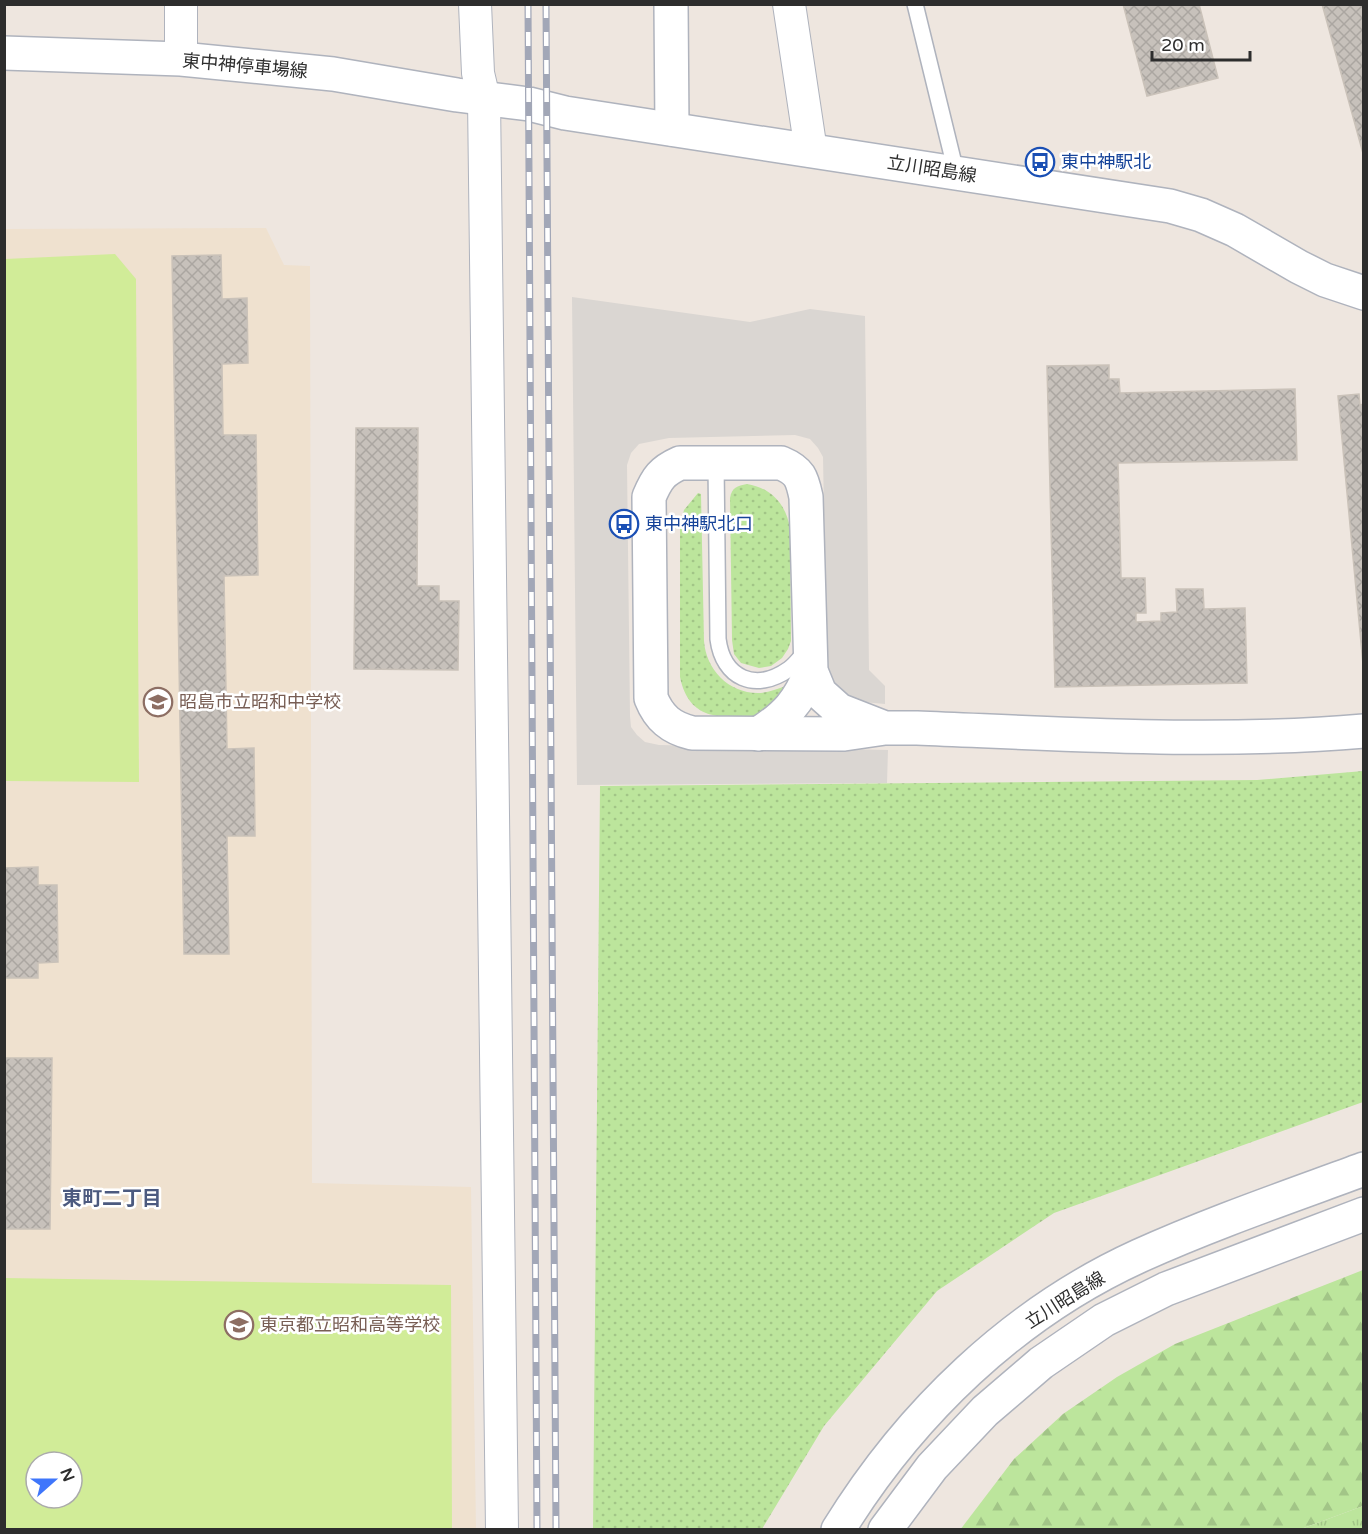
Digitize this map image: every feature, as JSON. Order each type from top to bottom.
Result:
[{"type":"main road","points":[[671,4],[672,129]]},
{"type":"main road","name":"東中神停車場線","points":[[4,52],[181,59],[333,74],[484,99]]},
{"type":"main road","name":"立川昭島線","points":[[484,99],[529,104],[565,113],[1170,206],[1201,215],[1235,230],[1307,272],[1364,293]]},
{"type":"main road","points":[[758,734],[777,722],[792,708],[803,690],[810,659],[806,497],[802,480],[794,468],[781,463],[680,463],[666,469],[655,483],[649,497],[651,698],[657,711],[667,723],[679,730],[692,733],[758,734],[844,734],[885,728],[1211,738],[1284,737],[1364,731]]},
{"type":"main road","points":[[810,659],[820,693],[839,710],[885,728]]},
{"type":"main road","name":"立川昭島線","points":[[838,1530],[863,1488],[910,1431],[958,1378],[1013,1333],[1073,1292],[1138,1257],[1208,1227],[1364,1169]]},
{"type":"main road","name":"立川昭島線","points":[[885,1530],[932,1467],[985,1411],[1041,1364],[1104,1320],[1166,1289],[1364,1214]]},
{"type":"street","points":[[181,4],[181,59]]},
{"type":"street","points":[[475,4],[478,74],[484,99],[502,1530]]},
{"type":"street","points":[[789,4],[811,151]]},
{"type":"lane","points":[[915,4],[956,172]]},
{"type":"lane","points":[[716,463],[720,653],[734,674],[757,681],[778,676],[810,659]]},
{"type":"shaded area","points":[[266,228],[284,265],[310,266],[312,1183],[471,1187],[476,1529],[5,1529],[4,229]]},
{"type":"shaded area","points":[[572,297],[750,322],[810,309],[865,316],[869,670],[885,686],[885,704],[863,702],[844,694],[831,683],[827,668],[823,457],[818,448],[810,439],[795,435],[669,438],[639,444],[631,453],[627,465],[630,716],[631,727],[637,735],[645,742],[659,745],[888,750],[887,783],[577,785]]},
{"type":"green space","points":[[115,254],[136,279],[139,782],[5,781],[5,259]]},
{"type":"green space","points":[[747,484],[764,489],[776,499],[785,512],[790,528],[791,641],[782,658],[771,666],[759,668],[741,663],[734,654],[732,640],[730,498],[732,491],[740,485]]},
{"type":"green space","points":[[698,493],[701,494],[704,641],[709,661],[720,678],[737,689],[758,693],[786,686],[788,689],[756,718],[708,714],[691,702],[684,691],[680,677],[680,527],[684,510]]},
{"type":"green space","points":[[1363,771],[1363,1102],[1054,1213],[937,1291],[824,1426],[762,1529],[593,1530],[600,786],[1257,780]]},
{"type":"green space","points":[[1363,1270],[1363,1506],[1301,1529],[960,1530],[1014,1459],[1063,1414],[1117,1377],[1175,1344]]},
{"type":"green space","points":[[5,1278],[451,1285],[452,1529],[5,1529]]},
{"type":"green space","points":[[1363,1506],[1363,1529],[1301,1529]]},
{"type":"building","points":[[1123,4],[1199,4],[1218,78],[1147,96]]},
{"type":"building","points":[[1322,4],[1364,4],[1364,157]]},
{"type":"building","points":[[221,255],[222,299],[247,298],[248,363],[222,364],[223,435],[256,435],[258,575],[224,576],[227,749],[254,748],[255,836],[227,836],[229,954],[184,954],[172,256]]},
{"type":"building","points":[[1109,365],[1109,379],[1119,379],[1120,393],[1295,389],[1297,460],[1118,463],[1121,578],[1145,578],[1146,613],[1136,613],[1136,622],[1161,621],[1161,613],[1177,612],[1176,589],[1203,589],[1204,609],[1245,608],[1247,683],[1055,687],[1047,366]]},
{"type":"building","points":[[1359,394],[1360,405],[1364,404],[1364,675],[1338,396]]},
{"type":"building","points":[[356,428],[418,428],[417,586],[439,586],[439,601],[459,601],[458,670],[354,669]]},
{"type":"building","points":[[38,867],[38,885],[57,885],[58,962],[38,963],[38,978],[4,978],[4,868]]},
{"type":"building","points":[[4,1058],[52,1058],[50,1229],[4,1229]]},
{"type":"railway","points":[[528,4],[537,1530]]},
{"type":"railway","points":[[546,4],[556,1530]]},
{"type":"place","name":"東中神駅北","points":[[1040,162]]},
{"type":"place","name":"東中神駅北口","points":[[624,524]]},
{"type":"place","name":"昭島市立昭和中学校","points":[[158,702]]},
{"type":"place","name":"東京都立昭和高等学校","points":[[239,1325]]},
{"type":"district","name":"東町二丁目","points":[[112,1198]]}]
